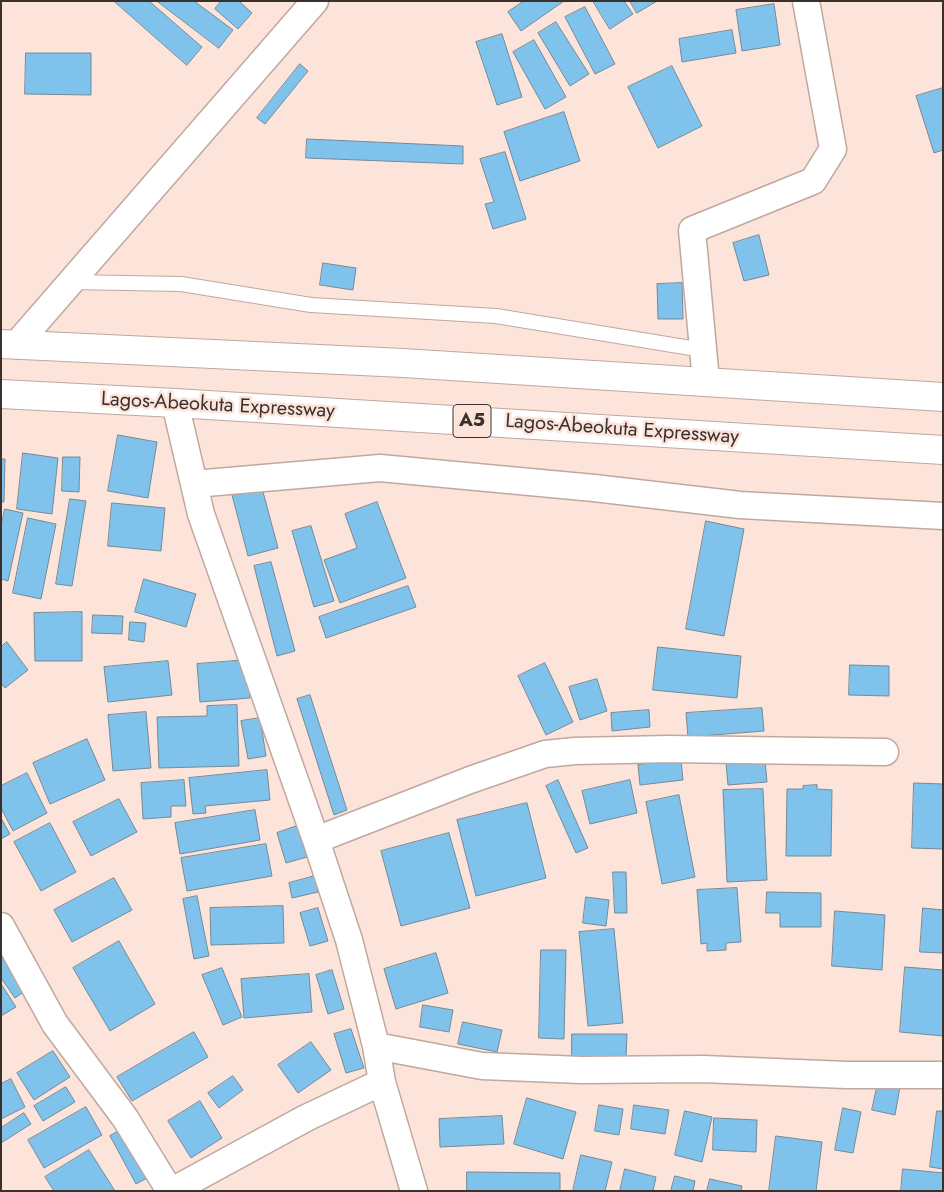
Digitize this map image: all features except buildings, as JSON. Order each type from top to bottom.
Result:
[{"type":"highway","points":[[8,344],[403,363],[943,396]]},
{"type":"highway","name":"Lagos-Abeokuta Expressway","points":[[1,394],[943,450]]},
{"type":"street","points":[[8,344],[70,282],[314,1]]},
{"type":"street","points":[[706,382],[692,230],[813,181],[833,149],[806,1]]},
{"type":"street","points":[[175,403],[201,514],[316,840],[349,940],[376,1046],[382,1082],[414,1191]]},
{"type":"street","points":[[194,484],[380,468],[594,488],[740,505],[943,516]]},
{"type":"street","points":[[316,840],[470,780],[545,754],[575,751],[669,749],[885,752]]},
{"type":"street","points":[[1,926],[55,1024],[125,1118],[171,1191],[306,1118],[382,1082]]},
{"type":"street","points":[[376,1046],[482,1066],[581,1070],[703,1069],[846,1075],[943,1075]]},
{"type":"lane","points":[[70,282],[181,284],[311,305],[496,316],[703,350]]}]
